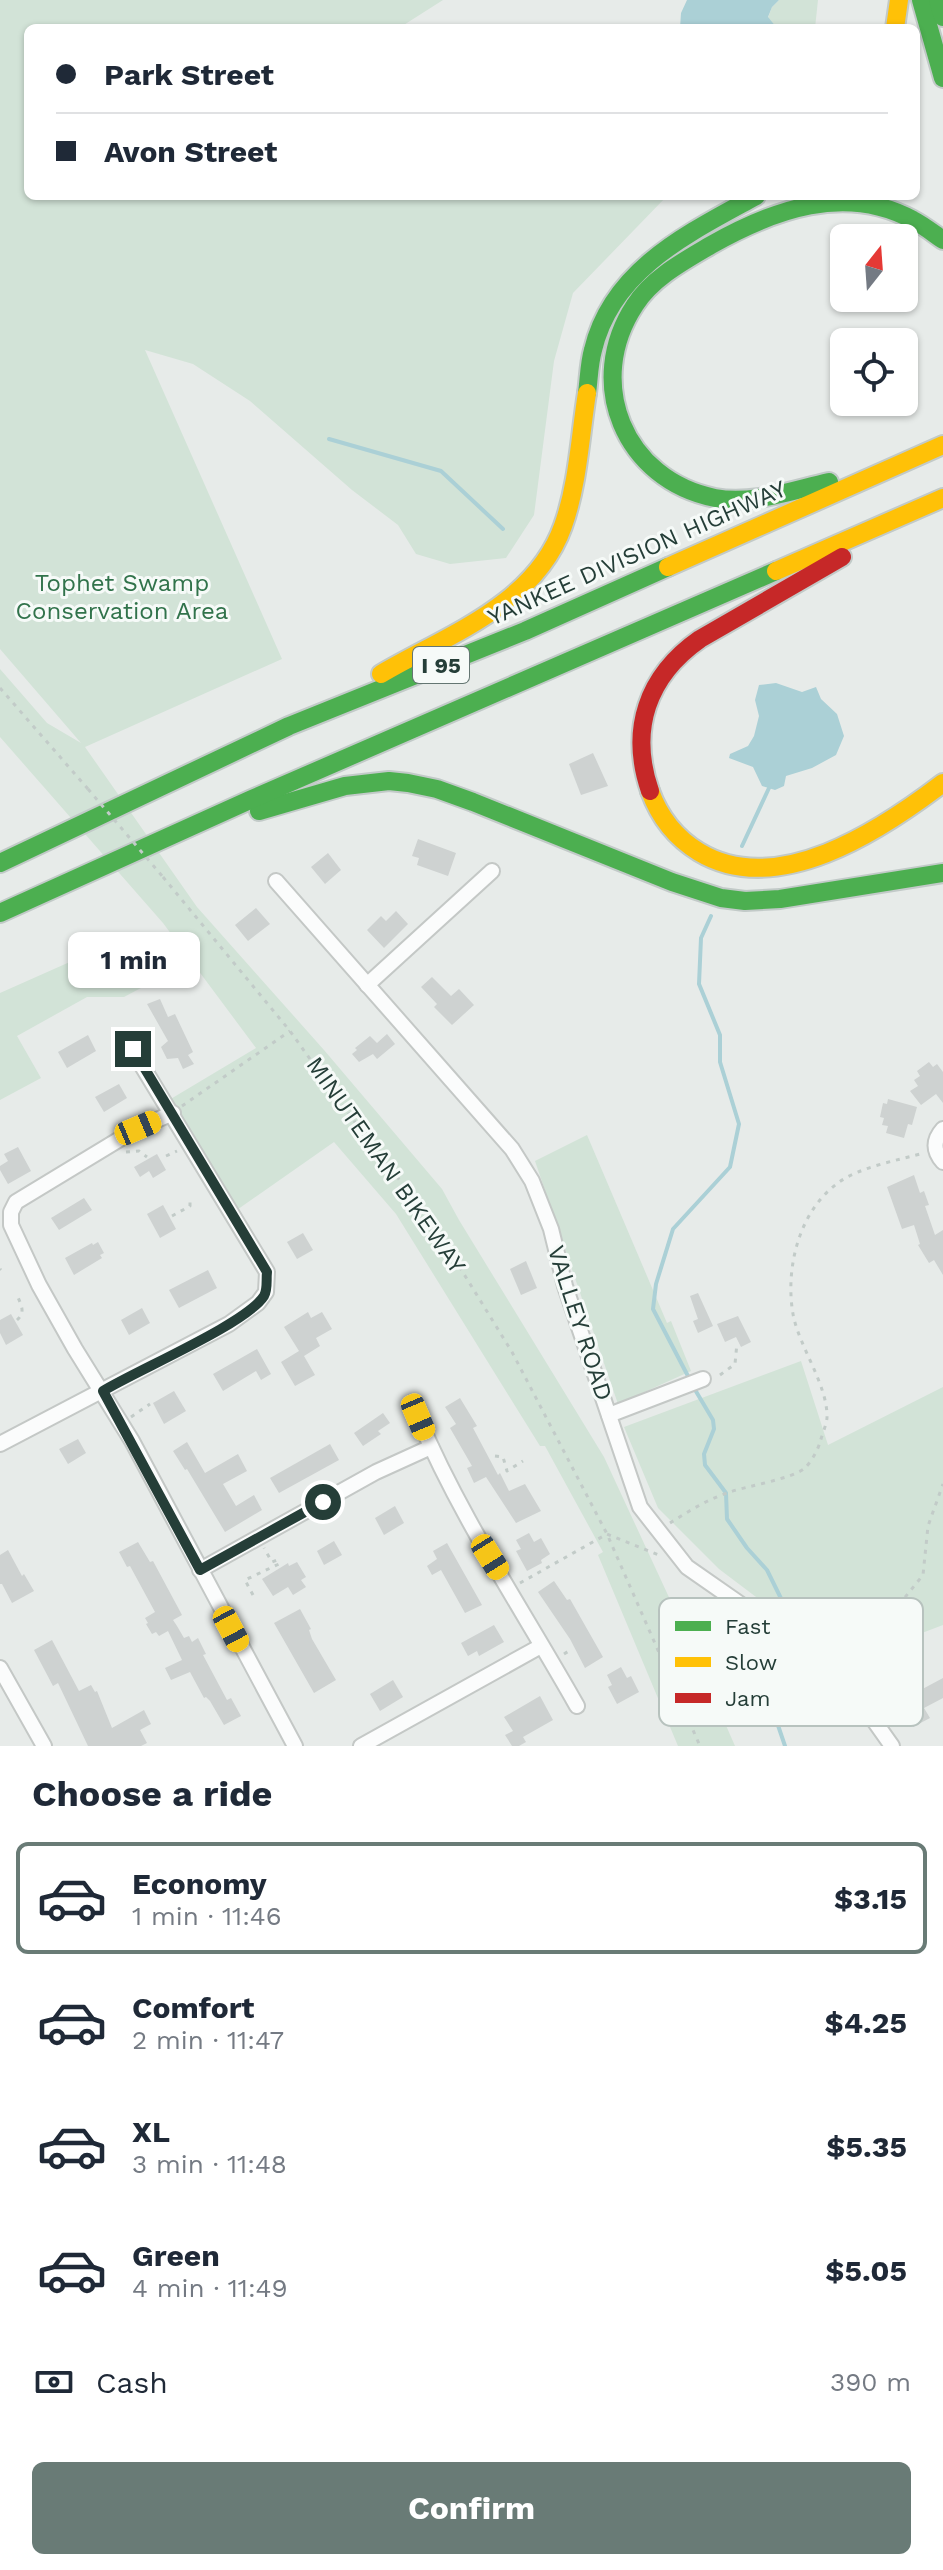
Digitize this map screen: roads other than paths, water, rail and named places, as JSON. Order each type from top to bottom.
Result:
[{"type":"main road","points":[[896,24],[899,0]]},
{"type":"main road","points":[[921,0],[943,78]]},
{"type":"main road","points":[[938,0],[943,17]]},
{"type":"main road","points":[[308,718],[491,611],[532,578],[558,541],[568,513],[593,349],[610,305],[626,282],[653,258],[749,200]]},
{"type":"main road","points":[[883,471],[759,499],[714,497],[678,486],[650,467],[623,431],[612,391],[614,350],[631,309],[651,286],[677,265],[711,245],[778,212],[812,202],[858,201],[899,212],[943,240]]},
{"type":"main road","name":"YANKEE DIVISION HIGHWAY","points":[[0,863],[308,718],[525,631],[943,445]]},
{"type":"main road","name":"I 95","points":[[0,913],[943,498]]},
{"type":"main road","points":[[917,510],[826,568],[690,645],[663,672],[648,699],[640,753],[642,772],[653,804],[673,830],[701,853],[720,863],[744,867],[768,868],[794,863],[844,844],[902,812],[943,783]]},
{"type":"main road","points":[[160,841],[345,786],[389,781],[437,789],[608,858],[721,898],[745,901],[780,899],[943,873]]},
{"type":"street","points":[[367,985],[492,871]]},
{"type":"street","name":"VALLEY ROAD","points":[[276,881],[512,1149],[532,1181],[551,1229],[565,1286],[640,1507],[687,1567],[732,1598]]},
{"type":"street","points":[[0,1444],[229,1324],[258,1303],[266,1292],[267,1272],[124,1036]]},
{"type":"street","points":[[173,1113],[138,1128],[16,1202],[11,1212],[11,1225],[39,1285],[121,1422],[295,1746]]},
{"type":"street","points":[[939,1156],[936,1141],[943,1129]]},
{"type":"street","points":[[609,1415],[703,1379]]},
{"type":"street","points":[[418,1417],[471,1526],[577,1706]]},
{"type":"street","points":[[200,1570],[376,1472],[431,1447]]},
{"type":"street","points":[[361,1746],[541,1646]]},
{"type":"street","points":[[0,1668],[44,1746]]},
{"type":"street","name":"VALLEY ROAD","points":[[878,1726],[892,1746]]},
{"type":"water","points":[[687,0],[779,0],[768,17],[774,24],[680,24]]},
{"type":"water","points":[[776,683],[802,692],[816,687],[821,699],[837,714],[844,736],[836,755],[812,768],[786,776],[784,786],[775,790],[762,786],[753,767],[729,758],[730,754],[748,746],[754,736],[759,716],[755,700],[759,685]]},
{"type":"waterway","points":[[329,439],[441,471],[503,529]]},
{"type":"waterway","points":[[742,846],[769,788]]},
{"type":"waterway","points":[[690,1380],[653,1309],[656,1284],[673,1229],[730,1167],[739,1124],[720,1062],[720,1035],[699,984],[701,938],[711,916]]},
{"type":"waterway","points":[[694,1388],[713,1420],[714,1429],[704,1454],[705,1465],[726,1493],[727,1519],[767,1570],[781,1598]]},
{"type":"waterway","points":[[778,1726],[785,1746]]},
{"type":"park label","name":"Tophet Swamp Conservation Area","points":[[122,597]]}]
